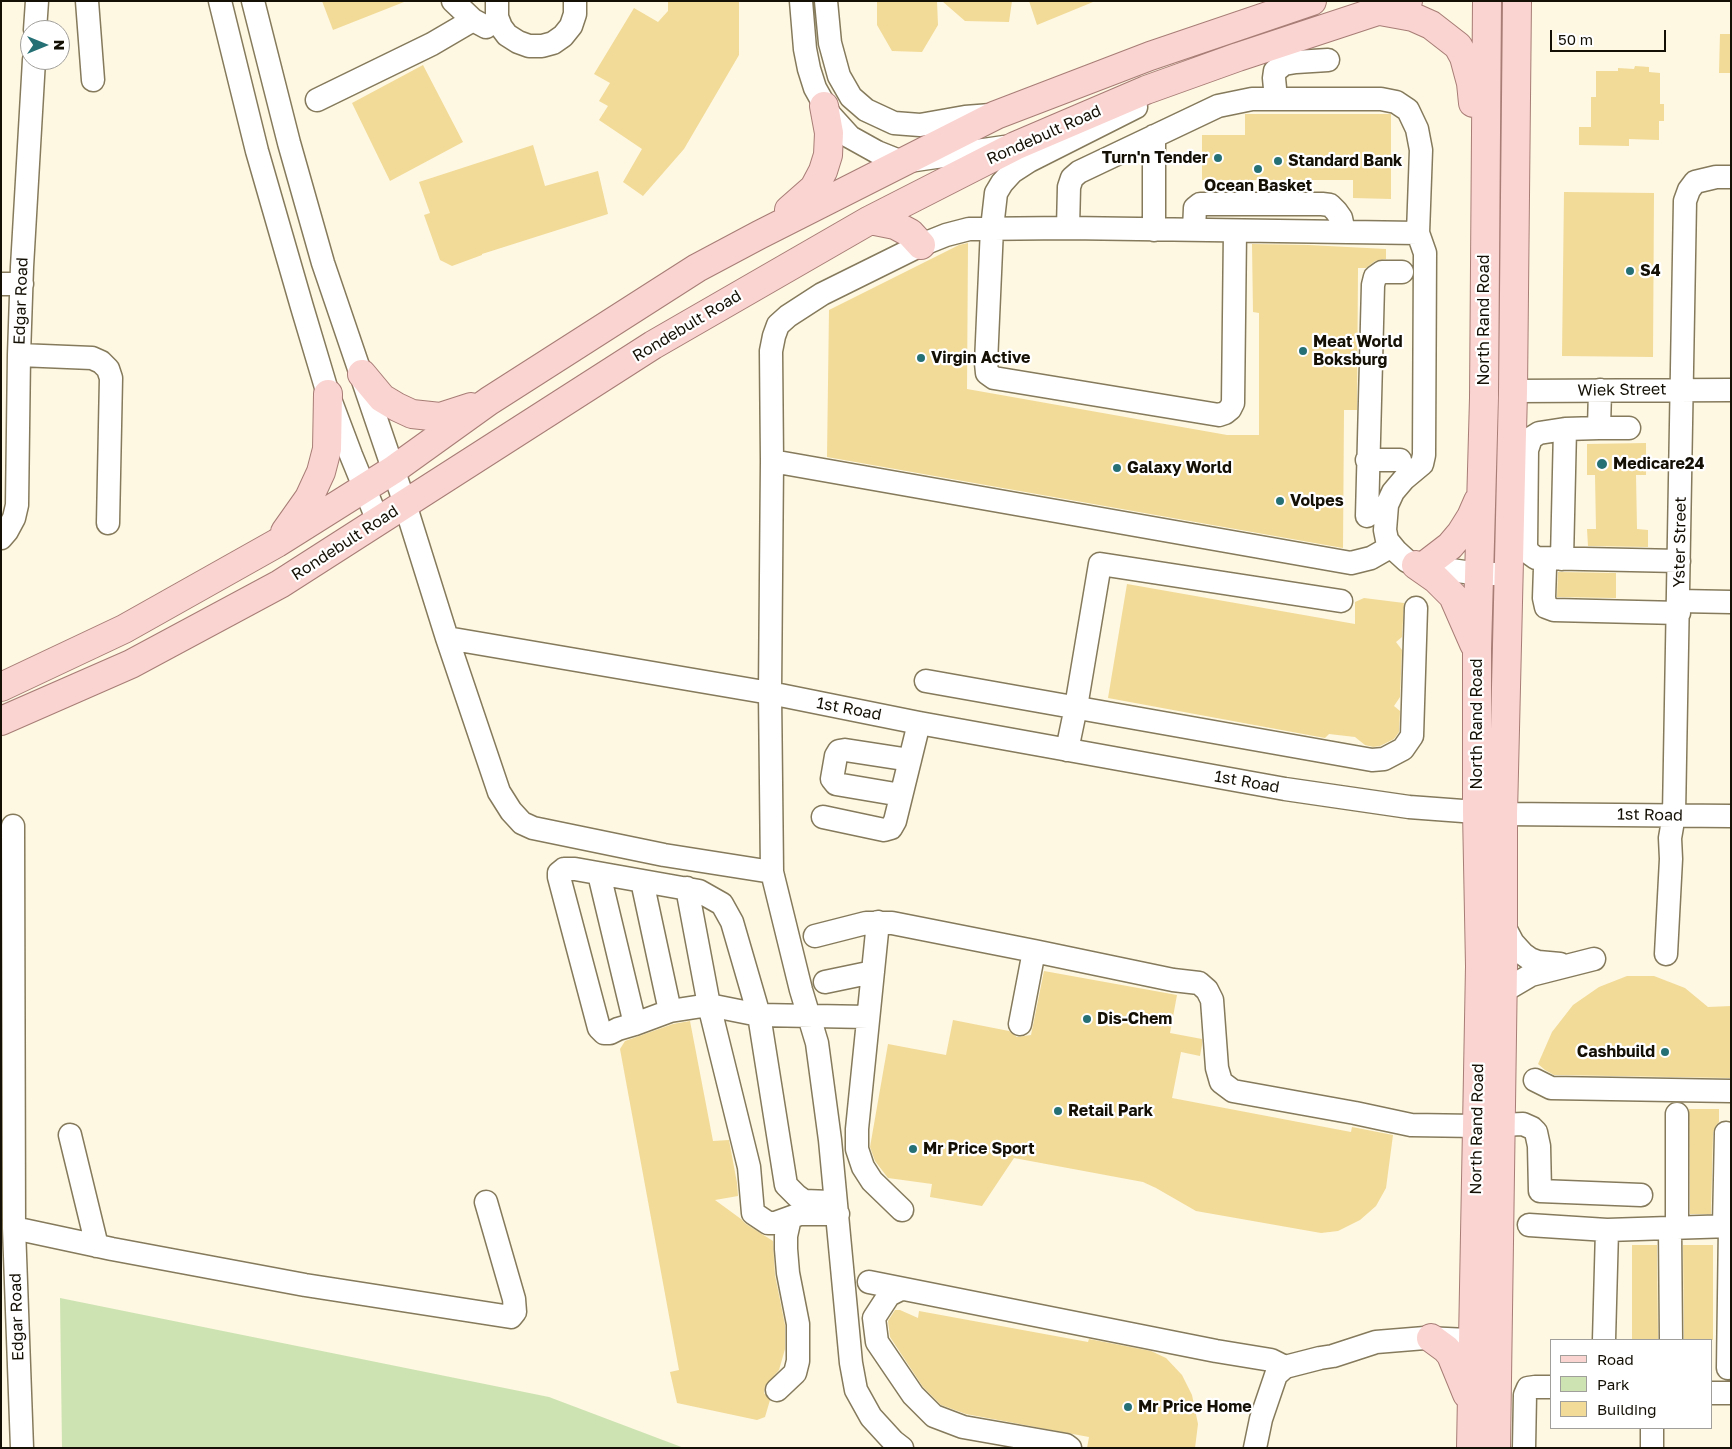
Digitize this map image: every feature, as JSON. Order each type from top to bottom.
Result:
[{"type":"main road","name":"Rondebult Road","points":[[1,687],[124,629],[277,543],[392,470],[490,401],[698,268],[759,235],[996,115],[1150,56],[1312,1]]},
{"type":"main road","name":"Rondebult Road","points":[[1,721],[140,660],[280,584],[653,345],[870,220],[1015,146],[1146,90],[1238,57],[1408,1]]},
{"type":"main road","name":"North Rand Road","points":[[1487,1],[1484,398],[1477,649],[1490,813],[1503,924],[1502,992],[1488,1126]]},
{"type":"main road","name":"North Rand Road","points":[[1496,1448],[1486,1341],[1488,1126],[1480,966],[1509,574],[1514,391],[1517,1]]},
{"type":"main road","points":[[1517,39],[1528,1]]},
{"type":"main road","points":[[1378,11],[1413,17],[1431,25],[1458,46],[1464,57],[1471,83],[1477,140],[1485,171]]},
{"type":"main road","points":[[759,235],[814,188],[824,172],[828,156],[829,133],[824,106]]},
{"type":"main road","points":[[870,220],[895,225],[910,233],[921,246]]},
{"type":"main road","points":[[362,374],[382,398],[412,414],[440,417],[490,401]]},
{"type":"main road","points":[[277,543],[309,498],[321,472],[327,449],[328,394]]},
{"type":"main road","points":[[1477,649],[1453,596],[1420,566],[1440,555],[1461,533],[1471,517],[1481,494]]},
{"type":"main road","points":[[1431,1338],[1451,1355],[1472,1407]]},
{"type":"main road","name":"North Rand Road","points":[[1471,1448],[1472,1407],[1486,1341]]},
{"type":"street","points":[[36,20],[37,1]]},
{"type":"street","points":[[87,1],[93,80]]},
{"type":"street","points":[[220,1],[257,151],[328,394],[378,521]]},
{"type":"street","points":[[253,1],[289,143],[323,263],[362,374],[499,792],[511,811],[522,823],[533,828],[571,838],[664,856],[772,872]]},
{"type":"street","points":[[454,1],[473,20],[491,30],[508,35]]},
{"type":"street","points":[[496,1],[497,17],[501,27],[518,42],[529,46],[542,46],[553,43],[563,36],[571,26],[575,14],[576,1]]},
{"type":"street","points":[[801,1],[802,26],[809,69],[815,88],[830,116],[850,137],[877,152],[902,162],[1015,146]]},
{"type":"street","points":[[826,1],[830,43],[839,76],[850,97],[866,110],[894,123],[920,125],[965,117],[996,115]]},
{"type":"street","points":[[317,100],[432,44],[473,20]]},
{"type":"street","points":[[1235,231],[1233,403],[1225,413],[1219,415],[994,378],[987,373],[992,228],[996,193],[1002,183],[1012,172],[1029,161],[1238,57]]},
{"type":"street","points":[[1276,99],[1274,72],[1284,64],[1328,60]]},
{"type":"street","name":"Edgar Road","points":[[1,538],[8,530],[14,518],[17,505],[19,355],[12,284],[33,70]]},
{"type":"street","points":[[1068,228],[1069,187],[1072,178],[1079,172],[1218,106],[1252,99],[1381,99],[1396,102],[1408,110],[1416,129],[1421,150],[1418,233],[1425,253],[1424,455],[1422,464],[1404,479],[1393,492],[1387,504],[1385,530],[1387,540],[1407,561],[1420,566],[1480,574],[1509,574]]},
{"type":"street","points":[[1154,136],[1154,230]]},
{"type":"street","name":"Yster Street","points":[[1666,954],[1671,859],[1670,838],[1674,815],[1685,201],[1689,190],[1695,182],[1716,177],[1731,177]]},
{"type":"street","points":[[1194,230],[1195,208],[1200,204],[1322,204],[1330,205],[1336,211],[1344,232]]},
{"type":"street","points":[[902,1448],[892,1441],[871,1417],[856,1390],[850,1363],[837,1208],[825,1096],[816,1043],[772,872],[770,693],[771,351],[778,325],[788,316],[822,294],[921,246],[946,235],[969,229],[1068,228],[1418,233]]},
{"type":"street","points":[[1366,516],[1373,285],[1375,277],[1382,272],[1402,272]]},
{"type":"street","points":[[19,355],[92,358],[101,362],[108,369],[111,378],[108,523]]},
{"type":"street","points":[[1599,428],[1600,390]]},
{"type":"street","name":"Wiek Street","points":[[1514,391],[1731,390]]},
{"type":"street","points":[[1629,428],[1565,429],[1539,433],[1531,438],[1527,450],[1526,547],[1529,553],[1536,558],[1553,563],[1680,562]]},
{"type":"street","points":[[1565,429],[1553,563],[1544,598],[1546,607],[1554,610],[1679,607],[1731,602]]},
{"type":"street","points":[[1367,460],[1400,460]]},
{"type":"street","points":[[772,461],[1351,563],[1371,558],[1392,546]]},
{"type":"street","points":[[1066,750],[1076,707],[1100,564],[1340,601]]},
{"type":"street","points":[[926,680],[1372,760],[1384,759],[1403,749],[1412,736],[1416,608]]},
{"type":"street","name":"1st Road","points":[[447,638],[770,693],[919,723],[1285,789],[1409,807],[1490,813],[1731,816]]},
{"type":"street","points":[[823,817],[884,830],[891,828],[895,821],[919,723]]},
{"type":"street","points":[[901,795],[836,784],[832,779],[832,774],[836,756],[839,751],[845,750],[910,760]]},
{"type":"street","points":[[870,827],[878,791]]},
{"type":"street","name":"Edgar Road","points":[[13,826],[8,1069],[22,1448]]},
{"type":"street","points":[[837,1208],[804,1201],[786,1185],[759,1015],[732,922],[722,904],[699,890],[564,869],[559,873],[558,877],[600,1028],[604,1033],[610,1033],[670,1011],[709,1006],[759,1015],[868,1017]]},
{"type":"street","points":[[599,874],[635,1024]]},
{"type":"street","points":[[642,881],[670,1011]]},
{"type":"street","points":[[687,888],[709,1006],[749,1167],[753,1213],[768,1223],[775,1223],[800,1214],[837,1208]]},
{"type":"street","points":[[878,922],[857,1129],[857,1149],[863,1167],[872,1180],[902,1210]]},
{"type":"street","points":[[815,936],[878,922],[892,923],[1173,980],[1199,983],[1207,990],[1212,1000],[1217,1068],[1221,1082],[1232,1091],[1355,1113],[1411,1126],[1523,1124],[1536,1132],[1539,1146],[1540,1191],[1534,1225],[1607,1230],[1728,1226]]},
{"type":"street","points":[[1503,924],[1514,943],[1530,959],[1538,962],[1568,965]]},
{"type":"street","points":[[1020,1024],[1034,952]]},
{"type":"street","points":[[1502,992],[1531,974],[1594,959]]},
{"type":"street","points":[[824,982],[873,972]]},
{"type":"street","points":[[1535,1080],[1551,1088],[1731,1091]]},
{"type":"street","points":[[1671,1339],[1677,1114]]},
{"type":"street","points":[[1726,1133],[1728,1368]]},
{"type":"street","points":[[70,1135],[97,1246]]},
{"type":"street","points":[[749,1167],[757,1183],[765,1190],[775,1195],[797,1196]]},
{"type":"street","points":[[1540,1191],[1641,1195]]},
{"type":"street","points":[[14,1228],[97,1246],[305,1285],[511,1317],[515,1312],[514,1299],[486,1202]]},
{"type":"street","points":[[777,1390],[795,1373],[798,1361],[798,1324],[788,1273],[786,1249],[786,1236],[790,1218]]},
{"type":"street","points":[[1604,1339],[1607,1230]]},
{"type":"street","points":[[869,1282],[1216,1352],[1271,1360],[1285,1367]]},
{"type":"street","points":[[901,1289],[889,1296],[874,1318],[877,1342],[913,1395],[934,1416],[963,1427],[1066,1445],[1070,1448]]},
{"type":"street","points":[[1255,1448],[1261,1419],[1276,1374],[1285,1367],[1333,1356],[1376,1342],[1431,1338],[1486,1341]]},
{"type":"street","points":[[1524,1448],[1525,1395],[1528,1388],[1550,1387]]},
{"type":"street","points":[[1712,1393],[1731,1393]]},
{"type":"street","points":[[1652,1429],[1652,1448]]},
{"type":"green space","points":[[60,1298],[549,1397],[684,1448],[62,1448]]},
{"type":"building","points":[[322,1],[404,1],[404,2],[333,30]]},
{"type":"building","points":[[668,1],[739,1],[739,55],[684,149],[643,196],[623,182],[642,149],[599,120],[608,106],[599,101],[610,83],[594,74],[634,8],[658,22],[668,11]]},
{"type":"building","points":[[877,1],[937,1],[938,25],[922,52],[892,51],[877,25]]},
{"type":"building","points":[[942,1],[1012,1],[1009,22],[965,21]]},
{"type":"building","points":[[1029,1],[1093,1],[1093,2],[1037,25]]},
{"type":"building","points":[[1720,34],[1731,34],[1731,73],[1719,73]]},
{"type":"building","points":[[423,65],[463,142],[390,181],[352,103]]},
{"type":"building","points":[[1635,66],[1649,67],[1649,72],[1660,73],[1660,104],[1664,104],[1664,121],[1659,121],[1659,140],[1629,139],[1629,146],[1579,145],[1579,127],[1591,127],[1591,97],[1596,97],[1596,71],[1618,71],[1618,68],[1634,69]]},
{"type":"building","points":[[1245,114],[1391,114],[1391,199],[1353,198],[1353,180],[1202,180],[1202,135],[1245,135]]},
{"type":"building","points":[[533,145],[545,186],[598,171],[608,214],[482,254],[452,266],[440,260],[424,215],[430,213],[419,182]]},
{"type":"building","points":[[1564,192],[1654,193],[1653,357],[1562,356]]},
{"type":"building","points":[[968,243],[967,389],[1227,435],[1259,435],[1259,313],[1253,312],[1252,244],[1386,249],[1386,259],[1375,261],[1366,268],[1358,268],[1357,410],[1344,410],[1343,548],[827,457],[829,310],[959,245]]},
{"type":"building","points":[[1646,443],[1646,475],[1636,475],[1637,529],[1648,530],[1648,547],[1588,546],[1587,529],[1596,529],[1595,475],[1587,475],[1587,444]]},
{"type":"building","points":[[1558,572],[1616,573],[1616,598],[1557,597]]},
{"type":"building","points":[[1127,584],[1355,624],[1355,602],[1364,598],[1404,603],[1402,637],[1396,642],[1402,650],[1400,697],[1394,706],[1400,711],[1399,732],[1394,739],[1380,746],[1373,747],[1365,745],[1355,737],[1329,734],[1325,738],[1108,698]]},
{"type":"building","name":"Retail Park","points":[[1044,971],[1177,995],[1170,1033],[1202,1039],[1202,1045],[1200,1056],[1181,1052],[1172,1098],[1351,1132],[1352,1127],[1393,1135],[1386,1188],[1376,1206],[1360,1220],[1338,1231],[1321,1233],[1196,1211],[1143,1182],[1014,1158],[982,1206],[930,1197],[932,1184],[888,1178],[875,1161],[870,1147],[888,1044],[946,1055],[953,1020],[1009,1031],[1017,1037],[1031,1035]]},
{"type":"building","points":[[1627,976],[1654,976],[1685,988],[1708,1007],[1731,1006],[1731,1078],[1554,1075],[1538,1064],[1552,1032],[1573,1005],[1599,987]]},
{"type":"building","points":[[690,1021],[713,1141],[729,1140],[737,1183],[738,1196],[715,1200],[746,1224],[773,1241],[775,1275],[785,1325],[785,1349],[779,1370],[765,1386],[764,1393],[770,1400],[765,1417],[757,1420],[677,1403],[670,1372],[679,1370],[620,1049],[625,1041],[673,1024]]},
{"type":"building","points":[[1689,1109],[1719,1109],[1719,1122],[1713,1133],[1711,1214],[1690,1214]]},
{"type":"building","points":[[1632,1245],[1657,1245],[1658,1339],[1632,1339]]},
{"type":"building","points":[[1683,1245],[1713,1245],[1713,1340],[1684,1339]]},
{"type":"building","points":[[895,1310],[900,1310],[918,1318],[919,1311],[1088,1342],[1089,1339],[1151,1351],[1166,1358],[1182,1375],[1192,1395],[1198,1424],[1195,1448],[1087,1448],[1089,1437],[966,1414],[941,1405],[923,1387],[890,1337],[888,1321]]},
{"type":"place","name":"Turn'n Tender","points":[[1218,158]]},
{"type":"place","name":"Standard Bank","points":[[1278,161]]},
{"type":"place","name":"Ocean Basket","points":[[1258,169]]},
{"type":"place","name":"S4","points":[[1630,271]]},
{"type":"place","name":"Meat World Boksburg","points":[[1303,351]]},
{"type":"place","name":"Virgin Active","points":[[921,358]]},
{"type":"place","name":"Medicare24","points":[[1602,464]]},
{"type":"place","name":"Galaxy World","points":[[1117,468]]},
{"type":"place","name":"Volpes","points":[[1280,501]]},
{"type":"place","name":"Dis-Chem","points":[[1087,1019]]},
{"type":"place","name":"Cashbuild","points":[[1665,1052]]},
{"type":"place","name":"Retail Park","points":[[1058,1111]]},
{"type":"place","name":"Mr Price Sport","points":[[913,1149]]},
{"type":"place","name":"Mr Price Home","points":[[1128,1407]]}]
